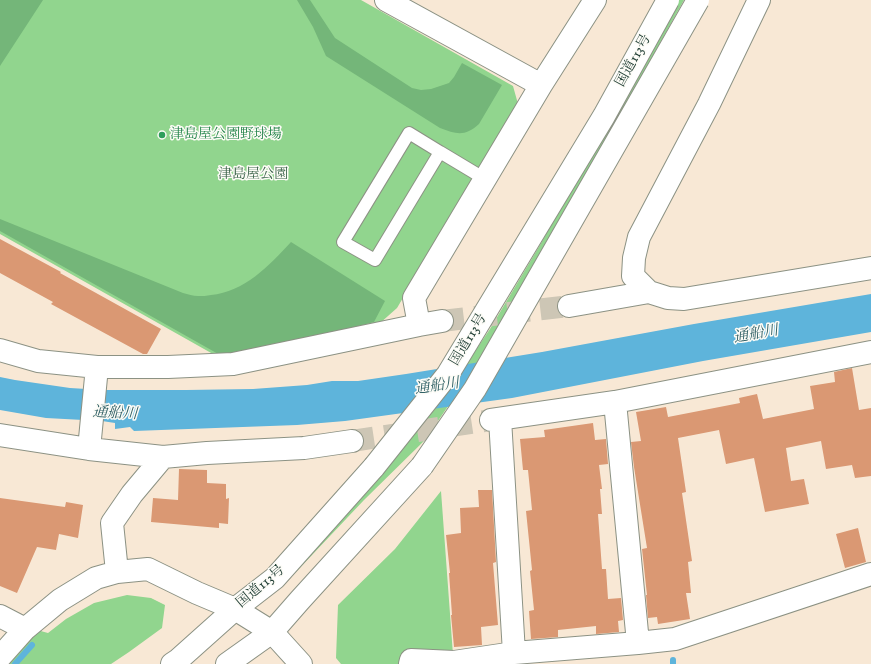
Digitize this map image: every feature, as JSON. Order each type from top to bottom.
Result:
[{"type":"main road","points":[[386,0],[541,85]]},
{"type":"main road","points":[[419,325],[414,298],[541,85],[594,0]]},
{"type":"main road","name":"国道113号","points":[[172,664],[235,609],[275,578],[374,467],[448,374],[604,116],[668,0]]},
{"type":"main road","name":"国道113号","points":[[227,664],[272,632],[422,466],[475,389],[698,0]]},
{"type":"main road","points":[[649,292],[633,276],[634,258],[639,238],[709,104],[759,0]]},
{"type":"main road","points":[[569,306],[649,292],[668,298],[684,299],[871,268]]},
{"type":"main road","points":[[0,350],[38,361],[97,367],[168,367],[233,364],[442,321]]},
{"type":"main road","points":[[514,653],[495,420],[615,402],[871,352]]},
{"type":"main road","points":[[89,449],[97,367]]},
{"type":"main road","points":[[615,402],[638,643]]},
{"type":"main road","points":[[0,435],[89,449],[163,457],[304,448],[352,441]]},
{"type":"main road","points":[[117,572],[112,523],[132,494],[163,457]]},
{"type":"main road","points":[[0,657],[25,629],[60,600],[96,578],[117,572],[148,569],[197,593],[235,609],[272,632],[301,664]]},
{"type":"main road","points":[[410,664],[411,660],[454,662],[514,653],[675,639],[871,574]]},
{"type":"main road","points":[[0,616],[25,629]]},
{"type":"lane","points":[[440,152],[374,260],[343,242],[409,134],[440,152],[485,179]]},
{"type":"green space","name":"津島屋公園","points":[[0,0],[361,0],[513,86],[518,104],[397,308],[379,324],[220,358],[0,234]]},
{"type":"green space","points":[[0,0],[43,0],[0,66]]},
{"type":"green space","points":[[297,0],[310,0],[335,38],[412,88],[421,90],[431,89],[449,83],[462,63],[502,85],[479,124],[474,128],[465,133],[456,133],[440,128],[326,56],[313,27]]},
{"type":"green space","points":[[675,0],[684,0],[507,317],[459,390],[425,440],[364,500],[295,573],[289,576],[459,375],[490,329],[540,245]]},
{"type":"green space","points":[[0,219],[183,293],[196,296],[208,296],[223,293],[245,283],[265,269],[291,242],[385,301],[374,322],[268,349],[220,355],[0,231]]},
{"type":"green space","points":[[441,491],[453,655],[404,651],[402,664],[341,664],[336,658],[338,605],[395,549]]},
{"type":"green space","points":[[127,595],[151,598],[165,605],[162,628],[111,664],[8,664],[37,630],[48,633],[66,619],[94,603]]},
{"type":"water","name":"通船川","points":[[871,294],[871,332],[703,361],[512,398],[345,421],[297,425],[134,431],[130,427],[115,429],[115,423],[46,418],[0,410],[0,377],[70,388],[103,390],[253,389],[307,385],[332,381],[358,381],[542,352]]},
{"type":"building","points":[[0,239],[161,329],[147,354],[143,354],[51,304],[53,302],[0,273]]},
{"type":"building","points":[[852,368],[859,410],[871,408],[871,476],[855,478],[852,465],[826,469],[821,441],[786,448],[791,481],[804,479],[809,504],[765,512],[754,458],[726,464],[719,430],[678,438],[686,492],[682,493],[692,561],[688,562],[691,593],[686,593],[690,619],[658,624],[657,617],[648,618],[642,549],[647,548],[631,442],[641,441],[636,412],[666,407],[668,417],[740,403],[739,398],[757,394],[763,419],[814,409],[810,386],[835,382],[834,372]]},
{"type":"building","points":[[593,423],[595,440],[606,439],[608,464],[599,465],[602,489],[600,489],[602,514],[598,514],[602,569],[606,569],[608,599],[621,598],[623,620],[618,621],[619,632],[596,634],[596,626],[558,630],[558,637],[531,639],[529,611],[534,610],[530,571],[532,570],[526,511],[532,510],[528,470],[523,470],[520,439],[545,437],[544,430]]},
{"type":"building","points":[[179,469],[207,470],[207,483],[226,484],[226,499],[229,498],[228,524],[219,523],[219,528],[151,522],[153,498],[178,500]]},
{"type":"building","points":[[478,490],[492,490],[496,562],[493,563],[498,625],[481,627],[482,645],[454,647],[451,615],[450,573],[446,535],[461,533],[460,508],[479,507]]},
{"type":"building","points":[[0,498],[65,507],[66,502],[83,505],[78,538],[59,534],[56,550],[37,547],[17,593],[0,586]]},
{"type":"building","points":[[858,528],[866,562],[845,568],[836,534]]},
{"type":"waterway","points":[[15,664],[32,645]]},
{"type":"tunnel","points":[[442,321],[569,306]]},
{"type":"tunnel","points":[[352,441],[491,420]]},
{"type":"place","name":"津島屋公園野球場","points":[[162,135]]}]
